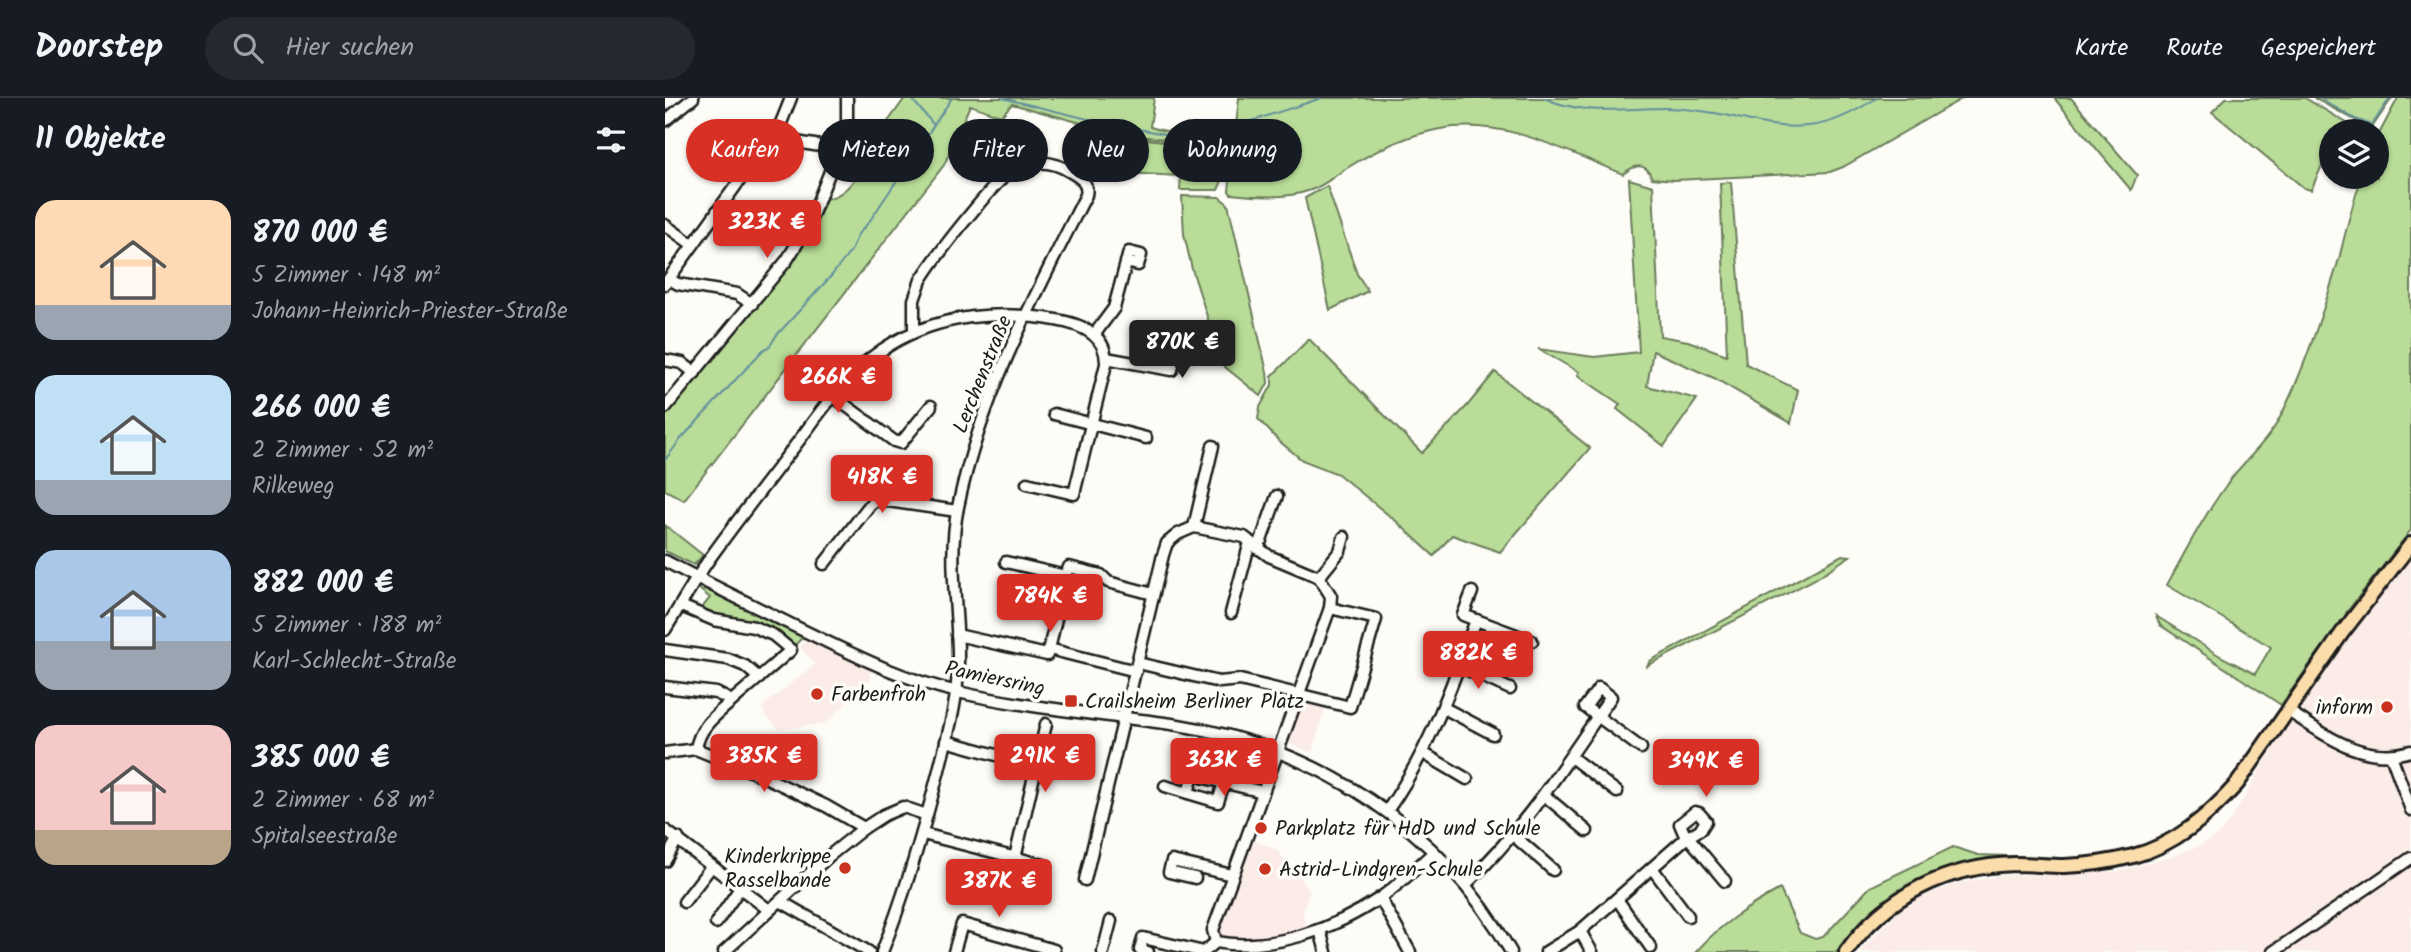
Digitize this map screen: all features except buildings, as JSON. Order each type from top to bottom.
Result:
[{"type":"main road","points":[[1846,952],[1872,920],[1894,902],[1919,887],[1956,871],[2016,864],[2063,866],[2105,862],[2153,849],[2186,831],[2217,806],[2237,784],[2287,710],[2411,544]]},
{"type":"street","points":[[665,121],[693,98]]},
{"type":"street","points":[[783,119],[791,98]]},
{"type":"street","points":[[847,119],[848,98]]},
{"type":"street","name":"Lerchenstraße","points":[[882,952],[904,898],[923,834],[956,692],[954,570],[957,511],[975,441],[990,398],[1025,317],[1087,189],[1084,181],[1051,163],[1033,163],[1009,172],[997,183],[921,279],[914,300],[914,332]]},
{"type":"street","points":[[738,182],[667,281],[737,294],[752,304]]},
{"type":"street","points":[[665,408],[787,260],[808,226],[826,182]]},
{"type":"street","points":[[717,211],[808,226]]},
{"type":"street","points":[[665,225],[693,245]]},
{"type":"street","points":[[1094,335],[1114,308],[1126,262]]},
{"type":"street","points":[[665,630],[754,499],[833,396],[865,362],[914,332],[947,321],[1009,314],[1070,323],[1085,328],[1101,344],[1106,358],[1075,494],[1027,483]]},
{"type":"street","points":[[1106,358],[1159,366]]},
{"type":"street","points":[[665,360],[682,363],[695,373]]},
{"type":"street","points":[[833,396],[901,443],[931,406]]},
{"type":"street","points":[[1055,414],[1146,438]]},
{"type":"street","points":[[1194,527],[1213,446]]},
{"type":"street","points":[[1231,613],[1254,545],[1277,496]]},
{"type":"street","points":[[824,564],[872,502],[881,500],[957,511]]},
{"type":"street","points":[[1085,880],[1167,543],[1178,534],[1194,527],[1244,537],[1269,556],[1319,577],[1331,596],[1330,608],[1213,930],[1216,942]]},
{"type":"street","points":[[1319,577],[1341,551],[1344,537]]},
{"type":"street","name":"Pamiersring","points":[[665,561],[877,667],[956,692],[1049,710],[1180,726],[1278,751],[1340,780],[1387,811],[1466,884],[1511,952]]},
{"type":"street","points":[[1006,562],[1066,576]]},
{"type":"street","points":[[957,635],[1047,655],[1069,567],[1101,575],[1108,582],[1153,594]]},
{"type":"street","points":[[1472,592],[1463,615],[1532,641]]},
{"type":"street","points":[[681,606],[696,615],[764,631],[791,650],[710,720],[701,732],[696,749]]},
{"type":"street","points":[[1049,649],[1219,682],[1240,680],[1350,707],[1376,619],[1330,608]]},
{"type":"street","points":[[1387,811],[1407,782],[1444,708],[1476,620]]},
{"type":"street","points":[[665,650],[728,659],[745,666],[759,678]]},
{"type":"street","points":[[1459,666],[1510,689]]},
{"type":"street","points":[[665,687],[716,693],[732,701]]},
{"type":"street","points":[[1444,708],[1493,734]]},
{"type":"street","points":[[2287,710],[2364,754],[2391,755],[2411,751]]},
{"type":"street","points":[[1466,884],[1498,854],[1544,795],[1571,757],[1593,712],[1641,748]]},
{"type":"street","points":[[1015,858],[1045,724]]},
{"type":"street","points":[[946,741],[1036,766]]},
{"type":"street","points":[[665,753],[696,749],[765,777],[826,806],[864,828]]},
{"type":"street","points":[[1423,753],[1467,779]]},
{"type":"street","points":[[2391,755],[2411,810]]},
{"type":"street","points":[[1571,757],[1617,792]]},
{"type":"street","points":[[1188,793],[1193,775],[1263,792]]},
{"type":"street","points":[[1165,786],[1218,802],[1224,783]]},
{"type":"street","points":[[1544,795],[1587,831]]},
{"type":"street","points":[[724,952],[769,909],[864,828],[903,807],[927,815]]},
{"type":"street","points":[[665,830],[769,909]]},
{"type":"street","points":[[923,834],[1044,865]]},
{"type":"street","points":[[1513,835],[1553,870]]},
{"type":"street","points":[[1546,952],[1580,931],[1686,835],[1725,881]]},
{"type":"street","points":[[665,861],[678,838]]},
{"type":"street","points":[[1216,942],[1231,949],[1282,941],[1336,924],[1380,898],[1434,852]]},
{"type":"street","points":[[2273,952],[2411,858]]},
{"type":"street","points":[[1195,878],[1170,872],[1173,861],[1232,875]]},
{"type":"street","points":[[684,902],[711,867]]},
{"type":"street","points":[[1191,891],[1198,867]]},
{"type":"street","points":[[1652,868],[1688,916]]},
{"type":"street","points":[[716,923],[740,888]]},
{"type":"street","points":[[1380,898],[1410,952]]},
{"type":"street","points":[[1617,899],[1651,948]]},
{"type":"street","points":[[780,901],[869,952]]},
{"type":"street","points":[[1103,952],[1111,921]]},
{"type":"street","points":[[954,952],[962,924],[1053,952]]},
{"type":"street","points":[[1320,930],[1326,952]]},
{"type":"street","points":[[1580,931],[1592,952]]},
{"type":"street","points":[[1148,952],[1140,950],[1143,938],[1164,947],[1204,952],[1216,942]]},
{"type":"street","points":[[2289,952],[2290,939]]},
{"type":"shaded area","points":[[2411,553],[2411,952],[1859,952],[1899,911],[1923,896],[1959,883],[2003,875],[2118,871],[2173,856],[2203,844],[2220,833],[2232,818],[2303,698]]},
{"type":"shaded area","name":"Farbenfroh","points":[[808,639],[870,669],[870,680],[825,724],[780,729],[765,715],[762,707],[815,664],[799,646]]},
{"type":"shaded area","points":[[1301,699],[1326,704],[1312,753],[1286,742]]},
{"type":"shaded area","name":"Astrid-Lindgren-Schule","points":[[1249,839],[1276,849],[1310,890],[1303,911],[1306,930],[1258,938],[1227,939],[1219,936],[1216,927]]},
{"type":"green space","points":[[905,98],[1154,98],[1150,127],[1163,130],[1163,139],[1149,137],[1149,119],[1067,119],[1012,104],[1001,116],[970,105],[964,119],[948,119],[948,156],[934,178],[934,119],[890,119]]},
{"type":"green space","points":[[1239,98],[1963,98],[1830,172],[1675,180],[1652,178],[1647,169],[1640,166],[1623,174],[1534,138],[1487,128],[1464,127],[1440,129],[1404,139],[1368,156],[1316,188],[1291,195],[1271,196],[1231,194],[1230,182],[1302,182],[1302,119],[1237,119]]},
{"type":"green space","points":[[2054,98],[2071,98],[2137,175],[2131,190]]},
{"type":"green space","points":[[2226,98],[2305,98],[2340,119],[2319,119],[2319,172],[2311,190],[2304,188],[2212,112]]},
{"type":"green space","points":[[2314,98],[2392,98],[2378,119],[2353,119]]},
{"type":"green space","points":[[2398,98],[2411,98],[2411,530],[2346,613],[2344,622],[2281,705],[2160,625],[2156,616],[2220,656],[2255,674],[2271,647],[2167,585],[2215,502],[2233,476],[2267,437],[2286,405],[2304,365],[2319,321],[2358,189],[2389,189],[2387,119]]},
{"type":"green space","points":[[1149,139],[1163,141],[1163,175],[1149,174]]},
{"type":"green space","points":[[1629,179],[1653,186],[1660,336],[1688,341],[1727,355],[1720,183],[1731,182],[1746,364],[1798,390],[1791,423],[1714,378],[1653,351],[1647,386],[1697,399],[1664,446],[1617,409],[1620,404],[1577,375],[1579,372],[1538,349],[1594,357],[1639,352]]},
{"type":"green space","points":[[851,182],[931,182],[684,500],[665,490],[665,410],[753,305],[823,199],[837,195]]},
{"type":"green space","points":[[1180,182],[1221,182],[1218,190],[1180,190]]},
{"type":"green space","points":[[1327,186],[1357,274],[1368,291],[1330,310],[1305,198]]},
{"type":"green space","points":[[1182,196],[1219,197],[1228,204],[1267,372],[1268,383],[1261,396],[1225,367],[1219,354],[1192,269],[1184,234]]},
{"type":"green space","points":[[1309,339],[1422,453],[1495,372],[1590,448],[1500,552],[1452,535],[1434,556],[1338,474],[1302,460],[1258,419],[1260,407],[1272,385],[1272,376]]},
{"type":"green space","points":[[665,525],[703,555],[694,565],[665,551]]},
{"type":"green space","points":[[1842,555],[1850,556],[1815,579],[1647,666],[1650,661]]},
{"type":"green space","points":[[701,587],[803,637],[792,648],[747,621],[700,610],[710,598],[699,589]]},
{"type":"green space","points":[[1953,847],[1978,855],[2062,860],[1969,864],[1930,874],[1878,907],[1837,952],[1696,952],[1714,933],[1735,917],[1780,889],[1800,933],[1815,939],[1823,937],[1870,887]]},
{"type":"waterway","points":[[911,98],[929,119]]},
{"type":"waterway","points":[[665,460],[680,440],[763,350],[770,346],[832,275],[851,251],[858,234],[869,222],[952,98]]},
{"type":"waterway","points":[[1002,98],[1096,121],[1186,138],[1230,128],[1322,98]]},
{"type":"waterway","points":[[1544,98],[1559,104],[1589,109],[1681,109],[1794,127],[1835,120],[1877,98]]},
{"type":"waterway","points":[[2320,98],[2355,119],[2372,125],[2390,98]]},
{"type":"place","name":"Farbenfroh","points":[[817,694]]},
{"type":"place","name":"Crailsheim Berliner Platz","points":[[1071,701]]},
{"type":"place","name":"inform","points":[[2387,707]]},
{"type":"place","name":"Parkplatz für HdD und Schule","points":[[1261,828]]},
{"type":"place","name":"Kinderkrippe Rasselbande","points":[[845,868]]},
{"type":"place","name":"Astrid-Lindgren-Schule","points":[[1265,869]]}]
